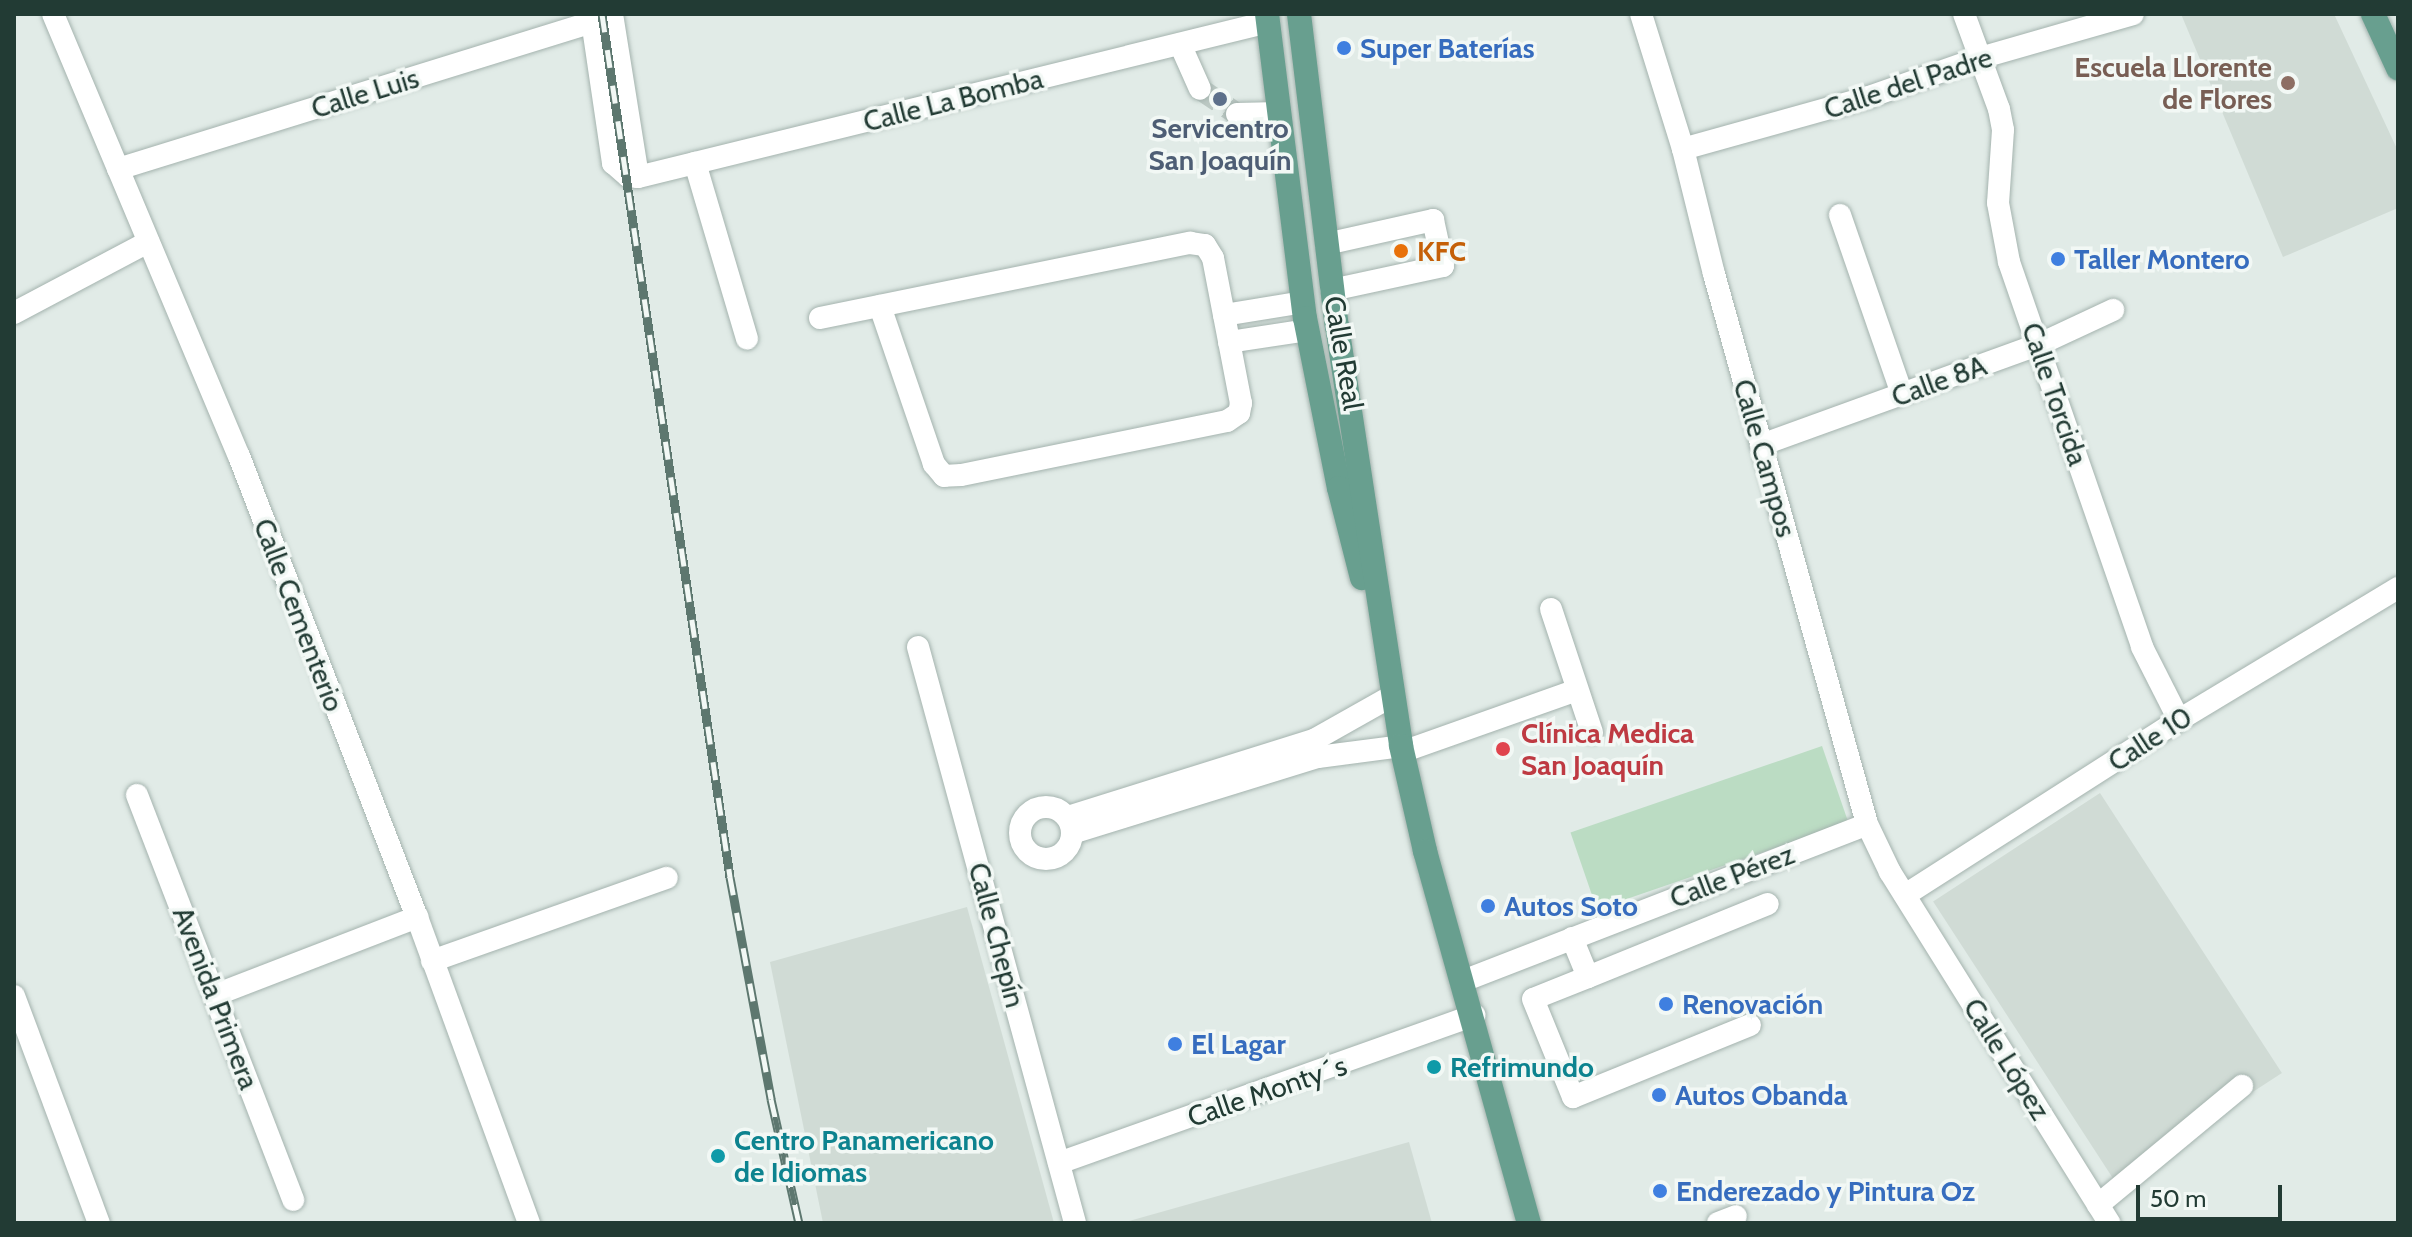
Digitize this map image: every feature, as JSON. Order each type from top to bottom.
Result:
[{"type":"main road","name":"Calle Real","points":[[1299,14],[1332,290],[1402,749],[1425,851],[1474,1015],[1529,1223]]},
{"type":"main road","points":[[2373,14],[2398,68]]},
{"type":"main road","name":"Calle Real","points":[[1270,17],[1307,330],[1339,488],[1392,696]]},
{"type":"main road","points":[[1270,17],[1284,37],[1291,80],[1312,132]]},
{"type":"street","name":"Calle Cementerio","points":[[53,14],[239,456],[417,917],[529,1223]]},
{"type":"street","name":"Calle Campos","points":[[1641,14],[1683,149],[1761,445],[1867,824],[1905,895]]},
{"type":"street","name":"Calle Torcida","points":[[1964,14],[2003,130],[1998,203],[2001,231],[2142,647],[2179,720]]},
{"type":"street","name":"Calle del Padre","points":[[1683,149],[1869,97],[1980,58],[2133,14]]},
{"type":"street","name":"Calle Luis","points":[[118,169],[602,17]]},
{"type":"street","points":[[602,17],[638,177],[628,176],[613,163],[602,17]]},
{"type":"street","name":"Calle La Bomba","points":[[638,177],[1180,44],[1270,17]]},
{"type":"street","points":[[1180,44],[1200,89]]},
{"type":"street","points":[[1237,114],[1279,113]]},
{"type":"street","points":[[695,163],[747,338]]},
{"type":"street","points":[[1840,215],[1902,394]]},
{"type":"street","points":[[1326,244],[1433,220],[1443,266],[1332,290]]},
{"type":"street","points":[[14,313],[148,242]]},
{"type":"street","points":[[820,318],[1190,243],[1205,245],[1213,258],[1241,403],[1239,413],[1227,421],[944,476],[934,464],[880,306]]},
{"type":"street","points":[[1224,315],[1303,302]]},
{"type":"street","name":"Calle 8A","points":[[1761,445],[2038,345],[2113,310]]},
{"type":"street","points":[[1229,342],[1307,330]]},
{"type":"street","name":"Calle 10","points":[[1905,895],[2179,720],[2398,588]]},
{"type":"street","points":[[1551,609],[1592,732]]},
{"type":"street","name":"Calle Chepín","points":[[918,647],[1075,1223]]},
{"type":"street","points":[[1070,825],[1316,749],[1402,749],[1577,690]]},
{"type":"street","points":[[1316,749],[1392,696]]},
{"type":"street","name":"Avenida Primera","points":[[137,795],[293,1200]]},
{"type":"street","name":"Calle Pérez","points":[[1463,981],[1867,824]]},
{"type":"street","points":[[432,961],[667,878]]},
{"type":"street","name":"Calle López","points":[[1905,895],[2104,1214]]},
{"type":"street","points":[[1750,1025],[1573,1097],[1533,999],[1768,904]]},
{"type":"street","points":[[215,995],[417,917]]},
{"type":"street","points":[[1572,938],[1588,977]]},
{"type":"street","points":[[14,996],[93,1221]]},
{"type":"street","name":"Calle Monty´s","points":[[1059,1163],[1474,1015]]},
{"type":"street","points":[[2104,1214],[2242,1086]]},
{"type":"shaded area","name":"Escuela Llorente de Flores","points":[[2181,14],[2334,14],[2398,151],[2398,208],[2283,257]]},
{"type":"shaded area","points":[[2100,793],[2282,1073],[2115,1181],[1933,901]]},
{"type":"shaded area","points":[[967,907],[1054,1223],[823,1223],[770,962]]},
{"type":"shaded area","points":[[1409,1142],[1432,1223],[1122,1223]]},
{"type":"green space","points":[[1822,746],[1848,823],[1597,909],[1570,833]]},
{"type":"tunnel","points":[[1200,89],[1237,114]]},
{"type":"railway","points":[[602,14],[730,877],[771,1099],[799,1223]]},
{"type":"place","name":"Super Baterías","points":[[1344,48]]},
{"type":"place","name":"Escuela Llorente de Flores","points":[[2288,83]]},
{"type":"place","name":"Servicentro San Joaquín","points":[[1220,99]]},
{"type":"place","name":"KFC","points":[[1401,251]]},
{"type":"place","name":"Taller Montero","points":[[2058,259]]},
{"type":"place","name":"Clínica Medica San Joaquín","points":[[1503,749]]},
{"type":"place","name":"Autos Soto","points":[[1488,906]]},
{"type":"place","name":"Renovación","points":[[1666,1004]]},
{"type":"place","name":"El Lagar","points":[[1175,1044]]},
{"type":"place","name":"Refrimundo","points":[[1434,1067]]},
{"type":"place","name":"Autos Obanda","points":[[1659,1095]]},
{"type":"place","name":"Centro Panamericano de Idiomas","points":[[718,1156]]},
{"type":"place","name":"Enderezado y Pintura Oz","points":[[1660,1191]]}]
